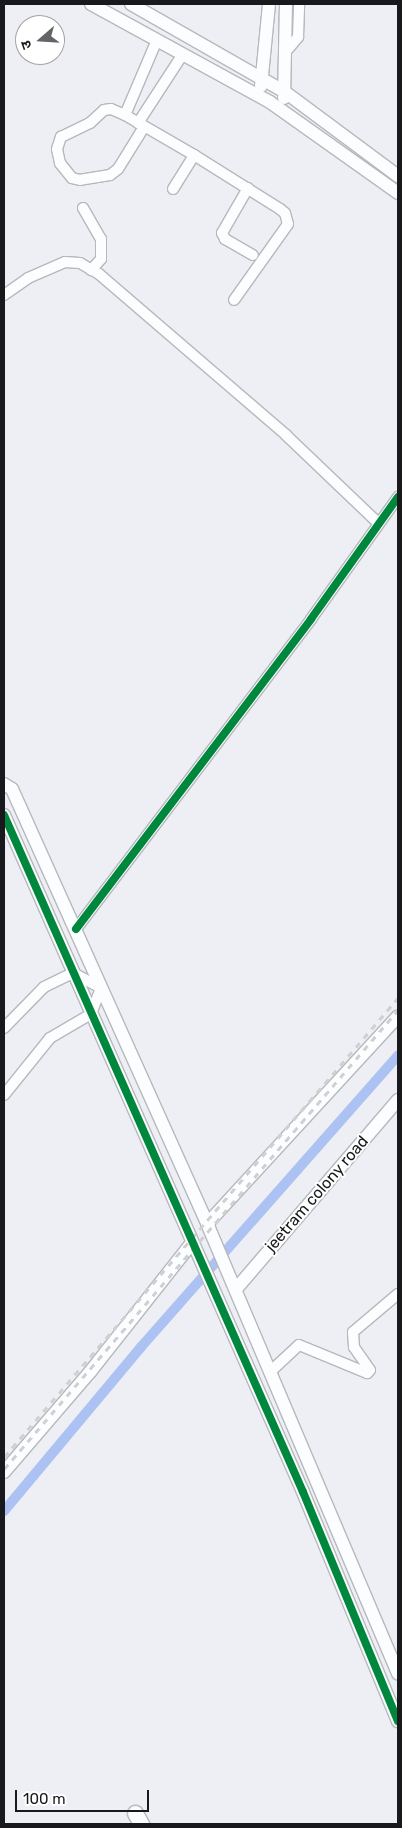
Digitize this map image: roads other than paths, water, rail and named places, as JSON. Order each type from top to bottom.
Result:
[{"type":"street","points":[[91,4],[260,96],[398,193]]},
{"type":"street","points":[[130,4],[285,92],[398,176]]},
{"type":"street","points":[[260,96],[269,4]]},
{"type":"street","points":[[282,110],[288,49],[286,4]]},
{"type":"street","points":[[288,49],[298,37],[299,4]]},
{"type":"street","points":[[125,115],[157,40]]},
{"type":"street","points":[[183,54],[141,125],[114,173],[80,180],[72,178],[60,163],[57,149],[61,138],[90,123],[104,110],[125,115],[141,125],[194,155],[248,188],[285,213],[288,224],[234,300]]},
{"type":"street","points":[[173,189],[194,155]]},
{"type":"street","points":[[248,188],[222,233],[225,239],[253,255]]},
{"type":"street","points":[[83,208],[101,240],[101,258],[91,270]]},
{"type":"street","points":[[4,295],[28,278],[65,262],[80,263],[206,364],[378,523]]},
{"type":"street","points":[[76,929],[311,619],[398,497]]},
{"type":"street","points":[[4,784],[12,789],[208,1226],[398,1674]]},
{"type":"street","points":[[4,815],[303,1492],[398,1722]]},
{"type":"street","points":[[73,973],[101,988]]},
{"type":"street","points":[[4,1028],[44,987],[73,973]]},
{"type":"street","points":[[4,1095],[50,1038],[91,1014],[101,988]]},
{"type":"street","points":[[208,1226],[398,1016]]},
{"type":"street","name":"jeetram colony road","points":[[235,1288],[398,1100]]},
{"type":"street","points":[[4,1472],[90,1372],[192,1244]]},
{"type":"street","points":[[271,1371],[299,1345],[367,1373],[370,1370],[354,1347],[353,1332],[398,1294]]},
{"type":"waterway","points":[[4,1511],[141,1347],[398,1055]]},
{"type":"railway","points":[[4,1457],[398,998]]},
{"type":"railway","points":[[4,1469],[398,1010]]}]
